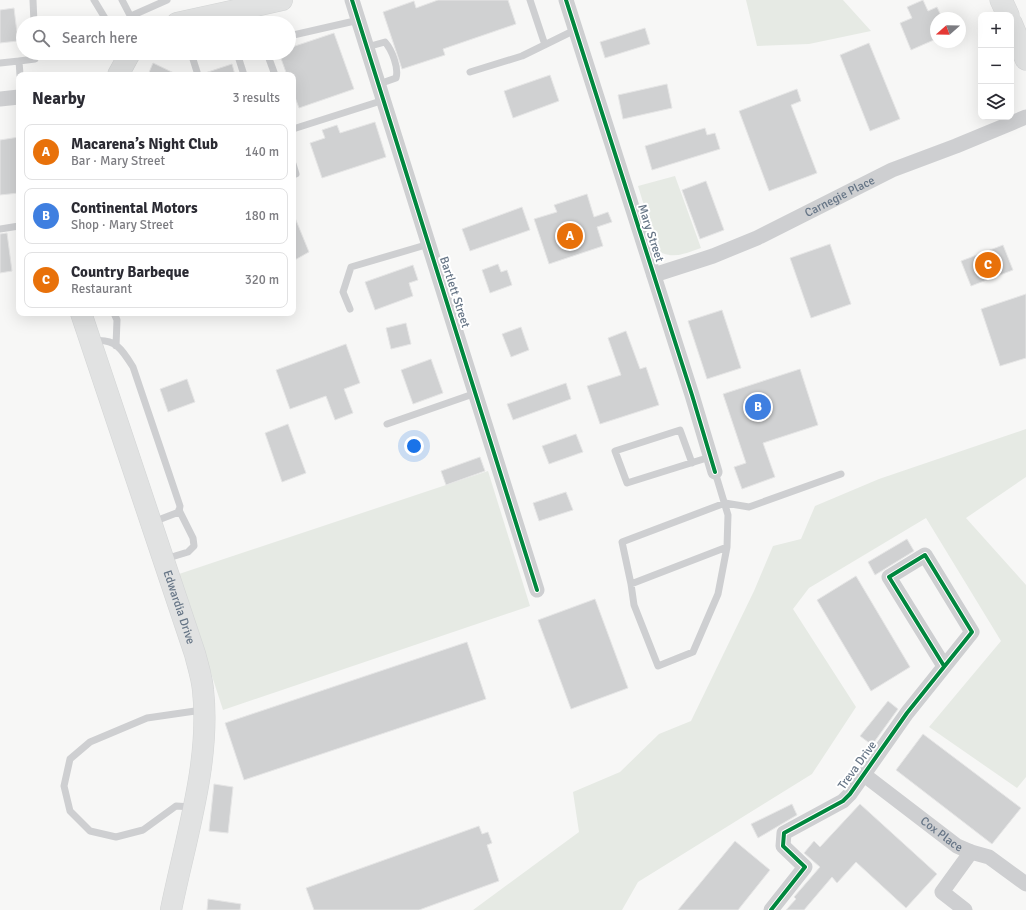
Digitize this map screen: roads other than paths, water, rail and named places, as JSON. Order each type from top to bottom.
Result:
[{"type":"highway","points":[[1001,0],[1007,12]]},
{"type":"highway","points":[[1014,30],[1026,58]]},
{"type":"main road","points":[[217,16],[282,0]]},
{"type":"main road","name":"Edwardia Drive","points":[[82,316],[195,654],[203,688],[203,749],[193,807],[171,910]]},
{"type":"street","name":"Bartlett Street","points":[[352,0],[537,590]]},
{"type":"street","name":"Mary Street","points":[[566,0],[654,274],[715,472]]},
{"type":"street","points":[[0,99],[16,97]]},
{"type":"street","name":"Carnegie Place","points":[[654,274],[713,256],[757,238],[892,170],[956,146],[1026,117]]},
{"type":"street","name":"Treva Drive","points":[[771,910],[805,867],[783,846],[784,833],[843,801],[850,794],[907,713],[972,632],[925,555],[889,577],[944,666]]},
{"type":"street","name":"Cox Place","points":[[863,774],[957,846],[989,857],[1026,884]]},
{"type":"street","points":[[965,910],[942,892],[971,852]]},
{"type":"lane","points":[[33,0],[34,16]]},
{"type":"lane","points":[[94,0],[104,16]]},
{"type":"lane","points":[[122,0],[130,16]]},
{"type":"lane","points":[[139,16],[167,0]]},
{"type":"lane","points":[[530,0],[544,45]]},
{"type":"lane","points":[[296,34],[359,20]]},
{"type":"lane","points":[[470,72],[522,56],[576,30]]},
{"type":"lane","points":[[367,47],[385,42],[389,47],[393,59],[397,74],[396,78],[379,84]]},
{"type":"lane","points":[[0,63],[27,60]]},
{"type":"lane","points":[[193,60],[197,72]]},
{"type":"lane","points":[[239,60],[243,72]]},
{"type":"lane","points":[[270,60],[274,72]]},
{"type":"lane","points":[[19,61],[20,72]]},
{"type":"lane","points":[[296,128],[384,100]]},
{"type":"lane","points":[[0,229],[16,226]]},
{"type":"lane","points":[[350,309],[343,292],[352,267],[429,244]]},
{"type":"lane","points":[[115,316],[116,346]]},
{"type":"lane","points":[[91,341],[105,340],[123,350],[136,374],[180,506],[179,510],[193,538],[194,546],[188,552],[163,560]]},
{"type":"lane","points":[[387,424],[476,393]]},
{"type":"lane","points":[[692,463],[680,430],[615,451],[627,483],[692,463],[710,457]]},
{"type":"lane","points":[[715,472],[725,503],[728,515],[727,547],[718,594],[693,652],[658,666],[634,605],[622,542],[725,503],[749,507],[841,474]]},
{"type":"lane","points":[[151,523],[171,516],[179,510]]},
{"type":"lane","points":[[631,584],[727,547]]},
{"type":"lane","points":[[193,807],[176,806],[143,830],[116,837],[90,831],[70,812],[64,786],[70,759],[90,742],[147,718],[204,710]]},
{"type":"place","name":"Macarena’s Night Club","points":[[570,236]]},
{"type":"place","name":"Country Barbeque","points":[[988,265]]},
{"type":"place","name":"Continental Motors","points":[[758,407]]}]
